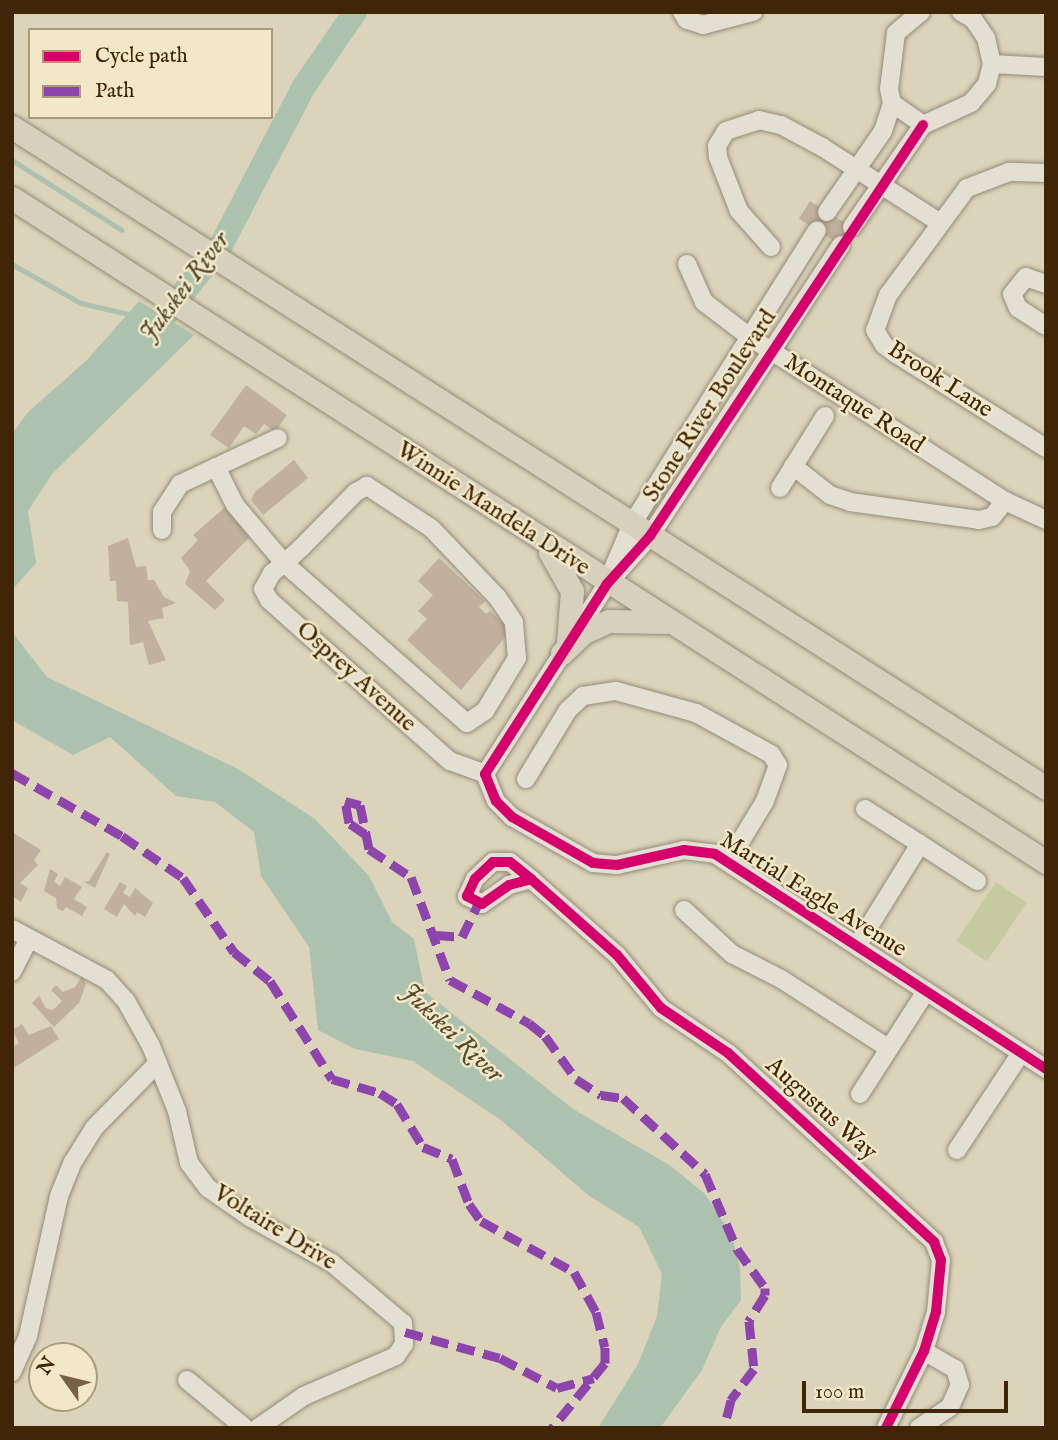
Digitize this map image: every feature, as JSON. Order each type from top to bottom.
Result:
[{"type":"main road","points":[[12,127],[167,229],[1046,788]]},
{"type":"main road","name":"Winnie Mandela Drive","points":[[12,198],[607,584],[1046,862]]},
{"type":"main road","points":[[545,544],[572,591],[565,648]]},
{"type":"main road","points":[[565,648],[583,632],[609,621],[668,622]]},
{"type":"street","points":[[682,12],[687,20],[703,25],[753,12]]},
{"type":"street","points":[[827,212],[883,131],[892,103],[892,41],[902,24],[921,12]]},
{"type":"street","points":[[852,228],[923,125],[978,97],[992,64],[981,28],[961,12]]},
{"type":"street","points":[[992,64],[1045,66]]},
{"type":"street","points":[[892,103],[923,125]]},
{"type":"street","points":[[771,247],[730,195],[718,157],[718,146],[726,131],[747,122],[769,121],[857,169],[939,222]]},
{"type":"street","name":"Brook Lane","points":[[1046,173],[1023,169],[982,179],[967,188],[939,222],[879,312],[878,337],[896,354],[1046,448]]},
{"type":"street","name":"Stone River Boulevard","points":[[485,774],[641,530],[751,338],[817,230]]},
{"type":"street","name":"Stone River Boulevard","points":[[641,530],[771,352],[841,244]]},
{"type":"street","name":"Montaque Road","points":[[687,264],[704,302],[751,338],[1005,501],[1046,520]]},
{"type":"street","points":[[1046,284],[1026,277],[1012,294],[1018,308],[1046,326]]},
{"type":"street","points":[[779,488],[825,416]]},
{"type":"street","points":[[162,530],[162,512],[175,490],[190,477],[278,438]]},
{"type":"street","points":[[793,466],[835,498],[850,502],[979,520],[992,517],[1005,501]]},
{"type":"street","points":[[216,467],[235,505],[284,563],[467,723],[485,711],[517,658],[514,622],[497,597],[431,528],[371,488],[356,492],[284,563]]},
{"type":"street","name":"Osprey Avenue","points":[[284,563],[264,583],[269,600],[450,761],[485,774]]},
{"type":"street","points":[[526,779],[568,710],[583,696],[616,691],[696,713],[771,754],[778,765],[765,801],[728,862]]},
{"type":"street","name":"Martial Eagle Avenue","points":[[485,774],[496,801],[512,817],[593,863],[617,865],[684,850],[702,850],[728,862],[1046,1069]]},
{"type":"street","points":[[865,809],[977,881]]},
{"type":"street","points":[[857,946],[920,844]]},
{"type":"street","name":"Augustus Way","points":[[480,874],[500,860],[514,864],[617,956],[661,1008],[722,1047],[924,1230],[941,1260],[936,1312],[924,1351],[886,1428]]},
{"type":"street","points":[[500,890],[480,874],[467,893],[471,902],[482,904],[500,890],[531,879]]},
{"type":"street","points":[[684,910],[732,954],[782,979],[888,1048]]},
{"type":"street","points":[[12,929],[28,941],[107,980],[140,1023],[156,1065],[94,1128],[73,1162],[59,1196],[34,1313],[13,1365]]},
{"type":"street","points":[[12,972],[28,941]]},
{"type":"street","points":[[860,1094],[926,991]]},
{"type":"street","points":[[957,1150],[1021,1054]]},
{"type":"street","name":"Voltaire Drive","points":[[156,1065],[177,1111],[194,1173],[227,1202],[361,1284],[397,1316],[405,1332],[396,1356],[304,1396],[258,1428]]},
{"type":"street","points":[[919,1428],[950,1407],[960,1385],[949,1363],[924,1351]]},
{"type":"street","points":[[187,1380],[245,1428]]},
{"type":"shaded area","points":[[996,882],[1027,903],[987,962],[956,941]]},
{"type":"water","points":[[139,301],[194,335],[52,474],[28,511],[36,563],[12,590],[12,434],[28,412],[87,360]]},
{"type":"water","points":[[12,632],[47,677],[240,770],[315,819],[369,876],[392,922],[414,939],[425,992],[573,1109],[671,1166],[705,1194],[732,1236],[740,1269],[741,1300],[721,1327],[702,1370],[660,1428],[598,1428],[638,1364],[657,1316],[662,1274],[639,1227],[588,1195],[501,1120],[413,1061],[355,1049],[318,1030],[309,947],[261,876],[254,832],[215,802],[176,796],[110,737],[73,755],[12,720]]},
{"type":"building","points":[[810,201],[858,231],[847,249],[799,219]]},
{"type":"building","points":[[246,385],[287,415],[275,432],[264,424],[256,434],[244,426],[229,448],[210,435]]},
{"type":"building","points":[[294,460],[308,478],[263,515],[251,500],[255,492]]},
{"type":"building","points":[[230,503],[255,532],[206,581],[225,600],[215,610],[185,584],[190,571],[181,558],[198,540],[193,535]]},
{"type":"building","points":[[128,538],[136,567],[146,566],[148,580],[154,580],[164,597],[176,603],[162,608],[164,618],[148,621],[166,660],[149,665],[143,642],[130,645],[128,602],[117,601],[116,581],[110,581],[108,546]]},
{"type":"building","points":[[439,558],[485,601],[479,607],[486,614],[490,611],[511,630],[461,690],[407,640],[427,619],[418,611],[433,595],[418,581]]},
{"type":"building","points":[[12,832],[41,850],[34,860],[38,865],[20,883],[28,888],[21,902],[12,896]]},
{"type":"building","points":[[107,852],[110,854],[95,888],[84,882],[89,881]]},
{"type":"building","points":[[50,869],[58,874],[54,882],[60,886],[65,877],[82,887],[74,899],[87,907],[82,916],[66,907],[63,911],[57,908],[56,898],[44,891]]},
{"type":"building","points":[[120,882],[127,886],[123,893],[130,897],[135,888],[153,903],[145,917],[137,912],[135,916],[124,904],[117,917],[104,909]]},
{"type":"building","points":[[82,976],[86,984],[79,1003],[54,1027],[32,1003],[39,996],[46,1008],[53,1010],[62,1001],[51,990],[56,985],[63,992],[75,987]]},
{"type":"building","points":[[22,1024],[29,1035],[51,1026],[59,1039],[12,1069],[12,1047],[19,1043],[12,1030]]},
{"type":"waterway","name":"Jukskei River","points":[[143,343],[220,247],[303,88],[355,12]]},
{"type":"waterway","points":[[12,160],[122,230]]},
{"type":"waterway","points":[[12,264],[81,303],[133,315]]},
{"type":"marked path","points":[[12,773],[122,836],[183,878],[234,952],[270,981],[332,1079],[380,1093],[397,1104],[423,1147],[452,1159],[469,1204],[481,1221],[574,1272],[596,1312],[605,1347],[605,1363],[552,1428]]},
{"type":"marked path","points":[[365,834],[349,823],[345,801],[360,805],[369,849],[411,877],[450,980],[529,1023],[545,1036],[576,1079],[601,1095],[623,1098],[705,1174],[737,1249],[765,1288],[765,1295],[749,1321],[754,1369],[731,1400],[724,1428]]},
{"type":"marked path","points":[[436,935],[462,937],[478,904]]},
{"type":"marked path","points":[[405,1332],[500,1358],[557,1388],[594,1378]]},
{"type":"cycle path","points":[[923,125],[650,536],[607,584],[485,774],[496,801],[512,817],[593,863],[617,865],[684,850],[715,854],[1046,1069]]},
{"type":"cycle path","points":[[531,879],[510,862],[493,862],[475,879],[467,896],[482,904],[509,885],[531,879],[617,955],[661,1008],[728,1053],[934,1242],[941,1260],[936,1312],[924,1351],[886,1428]]}]
